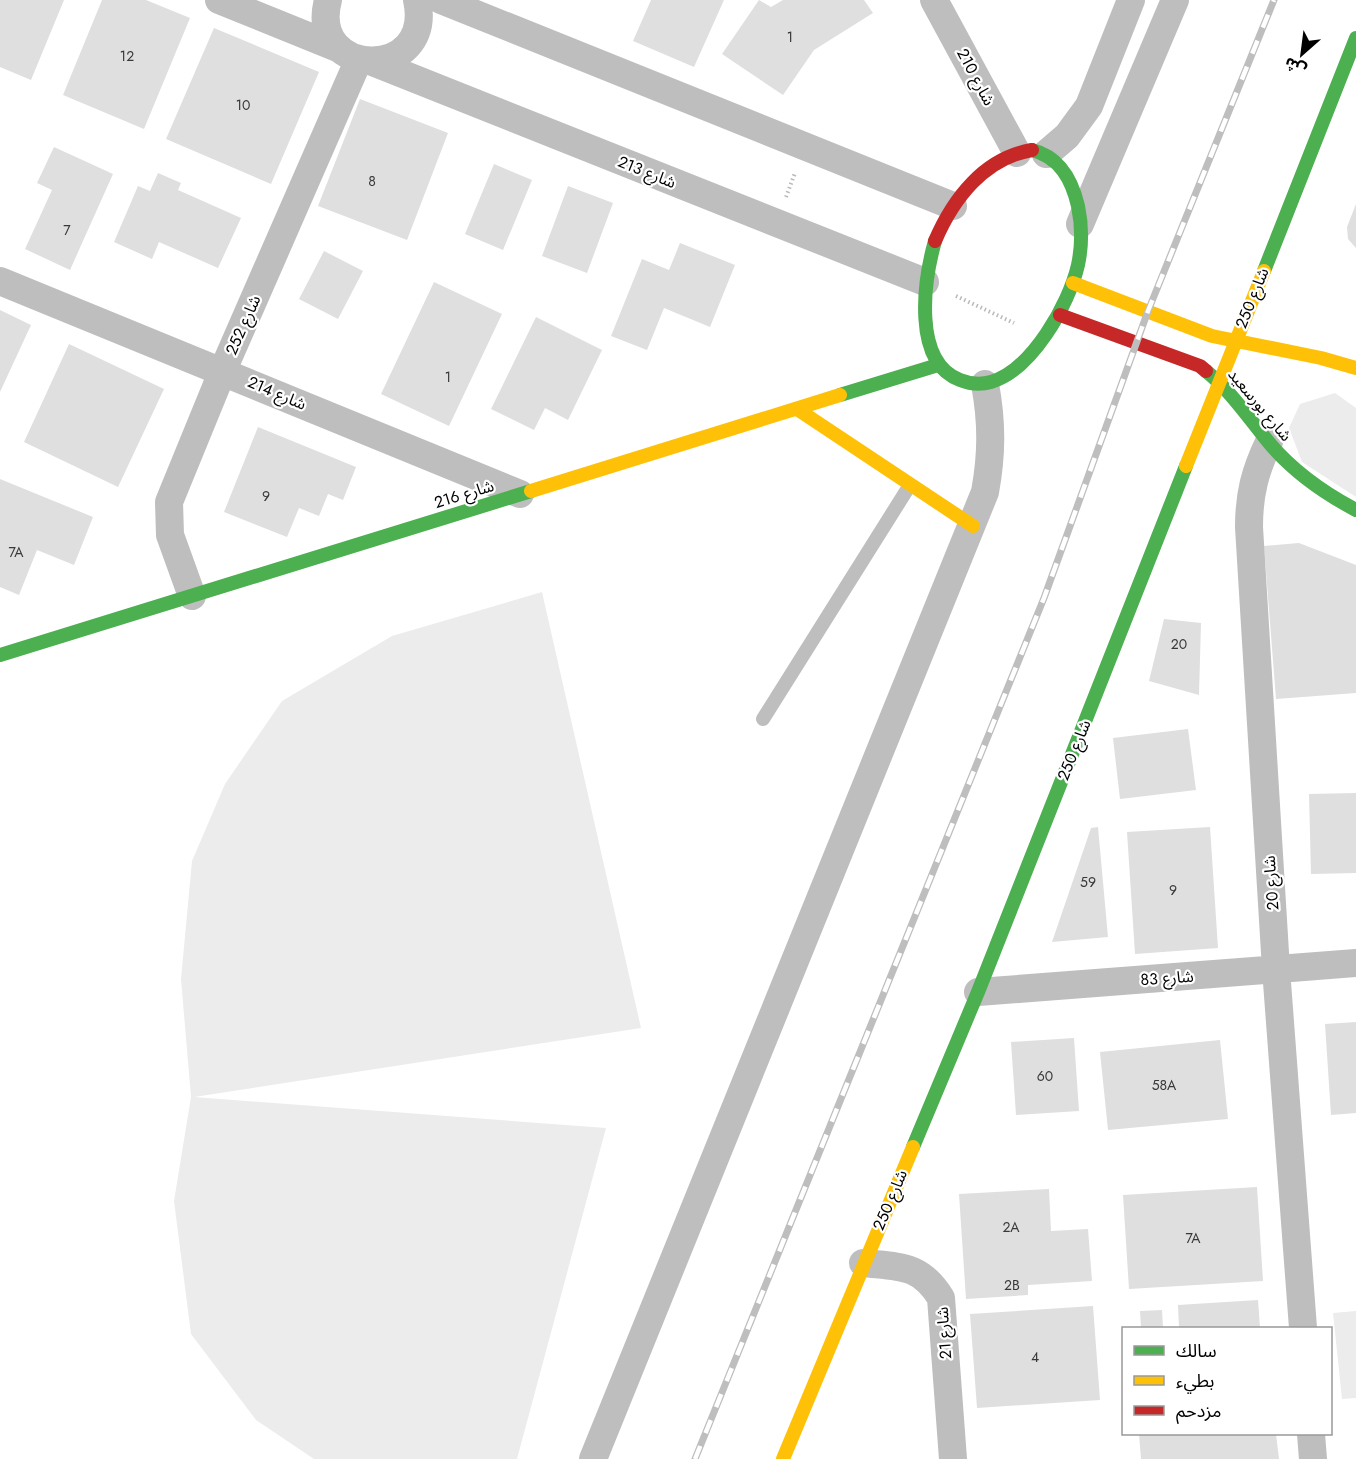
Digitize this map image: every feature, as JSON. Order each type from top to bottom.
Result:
[{"type":"main road","name":"شارع 250","points":[[783,1459],[978,992],[1356,38]]},
{"type":"main road","points":[[1032,150],[1046,154],[1067,177],[1079,208],[1078,264],[1073,283],[1060,315],[1027,357],[985,384],[960,382],[938,365],[927,325],[925,282],[934,242],[953,206],[981,174],[1017,153],[1032,150]]},
{"type":"main road","name":"شارع بورسعيد","points":[[1073,283],[1210,335],[1327,358],[1356,368]]},
{"type":"main road","name":"شارع بورسعيد","points":[[1060,315],[1200,366],[1220,380],[1281,456],[1326,495],[1356,510]]},
{"type":"main road","name":"شارع 216","points":[[0,655],[938,365]]},
{"type":"main road","points":[[797,409],[973,526]]},
{"type":"street","name":"شارع 213","points":[[219,0],[356,57],[925,282]]},
{"type":"street","points":[[328,0],[326,24],[331,38],[356,57],[384,60],[398,54],[409,44],[419,16],[417,0]]},
{"type":"street","points":[[441,0],[953,206]]},
{"type":"street","name":"شارع 210","points":[[934,0],[1017,153]]},
{"type":"street","points":[[1046,154],[1068,136],[1089,106],[1131,0]]},
{"type":"street","points":[[1080,224],[1175,0]]},
{"type":"street","name":"شارع 252","points":[[192,596],[170,535],[170,502],[223,370],[356,57]]},
{"type":"street","name":"شارع 214","points":[[0,281],[223,370],[520,494]]},
{"type":"street","points":[[593,1459],[986,492],[992,457],[992,420],[985,384]]},
{"type":"street","name":"شارع 20","points":[[1269,442],[1256,469],[1249,498],[1249,527],[1276,969],[1303,1327]]},
{"type":"street","name":"شارع 83","points":[[978,992],[1356,963]]},
{"type":"street","name":"شارع 21","points":[[863,1263],[911,1268],[930,1280],[941,1298],[953,1459]]},
{"type":"street","points":[[1311,1435],[1313,1459]]},
{"type":"lane","points":[[763,719],[910,485]]},
{"type":"path","points":[[776,223],[805,146]]},
{"type":"path","points":[[925,282],[1045,337]]},
{"type":"shaded area","points":[[1335,393],[1356,408],[1356,497],[1302,462],[1289,428],[1300,404]]},
{"type":"shaded area","points":[[542,592],[641,1028],[194,1097],[606,1128],[517,1459],[314,1459],[256,1420],[191,1334],[174,1201],[191,1097],[181,979],[192,861],[225,784],[282,701],[392,636]]},
{"type":"shaded area","points":[[1356,1311],[1356,1398],[1342,1399],[1333,1313]]},
{"type":"building","points":[[0,0],[64,0],[31,80],[0,67]]},
{"type":"building","points":[[102,0],[146,0],[190,18],[144,129],[63,95]]},
{"type":"building","points":[[651,0],[724,0],[694,67],[633,41]]},
{"type":"building","points":[[759,0],[771,7],[783,0],[864,0],[873,13],[814,50],[783,95],[722,54]]},
{"type":"building","points":[[214,28],[319,72],[271,184],[166,139]]},
{"type":"building","points":[[360,99],[448,133],[407,240],[318,206]]},
{"type":"building","points":[[54,147],[113,174],[70,270],[25,249],[52,190],[37,183]]},
{"type":"building","points":[[494,164],[532,180],[503,250],[465,234]]},
{"type":"building","points":[[158,173],[181,183],[178,190],[241,218],[218,268],[159,242],[152,259],[114,242],[138,186],[150,191]]},
{"type":"building","points":[[568,186],[613,203],[587,273],[542,256]]},
{"type":"building","points":[[1356,204],[1356,248],[1348,239],[1347,227]]},
{"type":"building","points":[[680,243],[735,265],[710,327],[664,308],[647,350],[611,336],[642,259],[669,270]]},
{"type":"building","points":[[324,251],[363,271],[338,319],[299,299]]},
{"type":"building","points":[[434,282],[502,314],[449,426],[381,394]]},
{"type":"building","points":[[0,310],[31,325],[0,392]]},
{"type":"building","points":[[536,317],[602,350],[568,420],[545,408],[534,430],[491,409]]},
{"type":"building","points":[[69,344],[164,389],[118,487],[24,442]]},
{"type":"building","points":[[258,427],[356,467],[343,500],[328,494],[319,516],[299,508],[287,537],[224,512]]},
{"type":"building","points":[[0,479],[93,517],[74,565],[37,550],[19,595],[0,587]]},
{"type":"building","points":[[1299,543],[1356,565],[1356,693],[1276,699],[1264,546]]},
{"type":"building","points":[[1164,619],[1201,623],[1199,695],[1149,681]]},
{"type":"building","points":[[1188,729],[1196,790],[1120,799],[1113,738]]},
{"type":"building","points":[[1356,793],[1356,873],[1311,874],[1309,794]]},
{"type":"building","points":[[1098,827],[1108,937],[1052,942],[1091,828]]},
{"type":"building","points":[[1210,827],[1218,948],[1135,954],[1127,832]]},
{"type":"building","points":[[1356,1022],[1356,1113],[1331,1115],[1325,1024]]},
{"type":"building","points":[[1074,1038],[1079,1111],[1016,1115],[1011,1042]]},
{"type":"building","points":[[1220,1040],[1228,1119],[1108,1130],[1100,1052]]},
{"type":"building","points":[[1257,1187],[1263,1281],[1129,1289],[1123,1195]]},
{"type":"building","points":[[1049,1189],[1051,1231],[1088,1229],[1092,1281],[1028,1285],[1028,1295],[966,1299],[959,1194]]},
{"type":"building","points":[[1258,1300],[1260,1327],[1179,1327],[1178,1305]]},
{"type":"building","points":[[1093,1306],[1100,1400],[977,1408],[970,1314]]},
{"type":"building","points":[[1162,1310],[1163,1327],[1141,1327],[1140,1311]]},
{"type":"building","points":[[1139,1435],[1276,1435],[1279,1459],[1141,1459]]},
{"type":"railway","points":[[695,1459],[1044,598],[1148,311],[1274,0]]},
{"type":"traffic: fast","points":[[1264,271],[1356,38]]},
{"type":"traffic: fast","points":[[935,241],[925,297],[928,338],[934,356],[945,370],[960,380],[979,384],[991,382],[1021,364],[1046,334],[1066,298],[1078,265],[1081,228],[1072,187],[1057,164],[1042,153],[1032,150]]},
{"type":"traffic: fast","points":[[840,395],[938,365]]},
{"type":"traffic: fast","points":[[1206,371],[1232,397],[1290,465],[1321,489],[1356,510]]},
{"type":"traffic: fast","points":[[913,1147],[978,992],[1186,466]]},
{"type":"traffic: fast","points":[[0,655],[531,491]]},
{"type":"traffic: slow","points":[[1186,466],[1264,271]]},
{"type":"traffic: slow","points":[[1073,283],[1212,336],[1321,358],[1356,368]]},
{"type":"traffic: slow","points":[[531,491],[840,395]]},
{"type":"traffic: slow","points":[[797,409],[973,526]]},
{"type":"traffic: slow","points":[[783,1459],[913,1147]]},
{"type":"traffic: jam","points":[[935,241],[951,210],[972,183],[999,162],[1015,154],[1032,150]]},
{"type":"traffic: jam","points":[[1060,315],[1200,366],[1206,371]]}]
